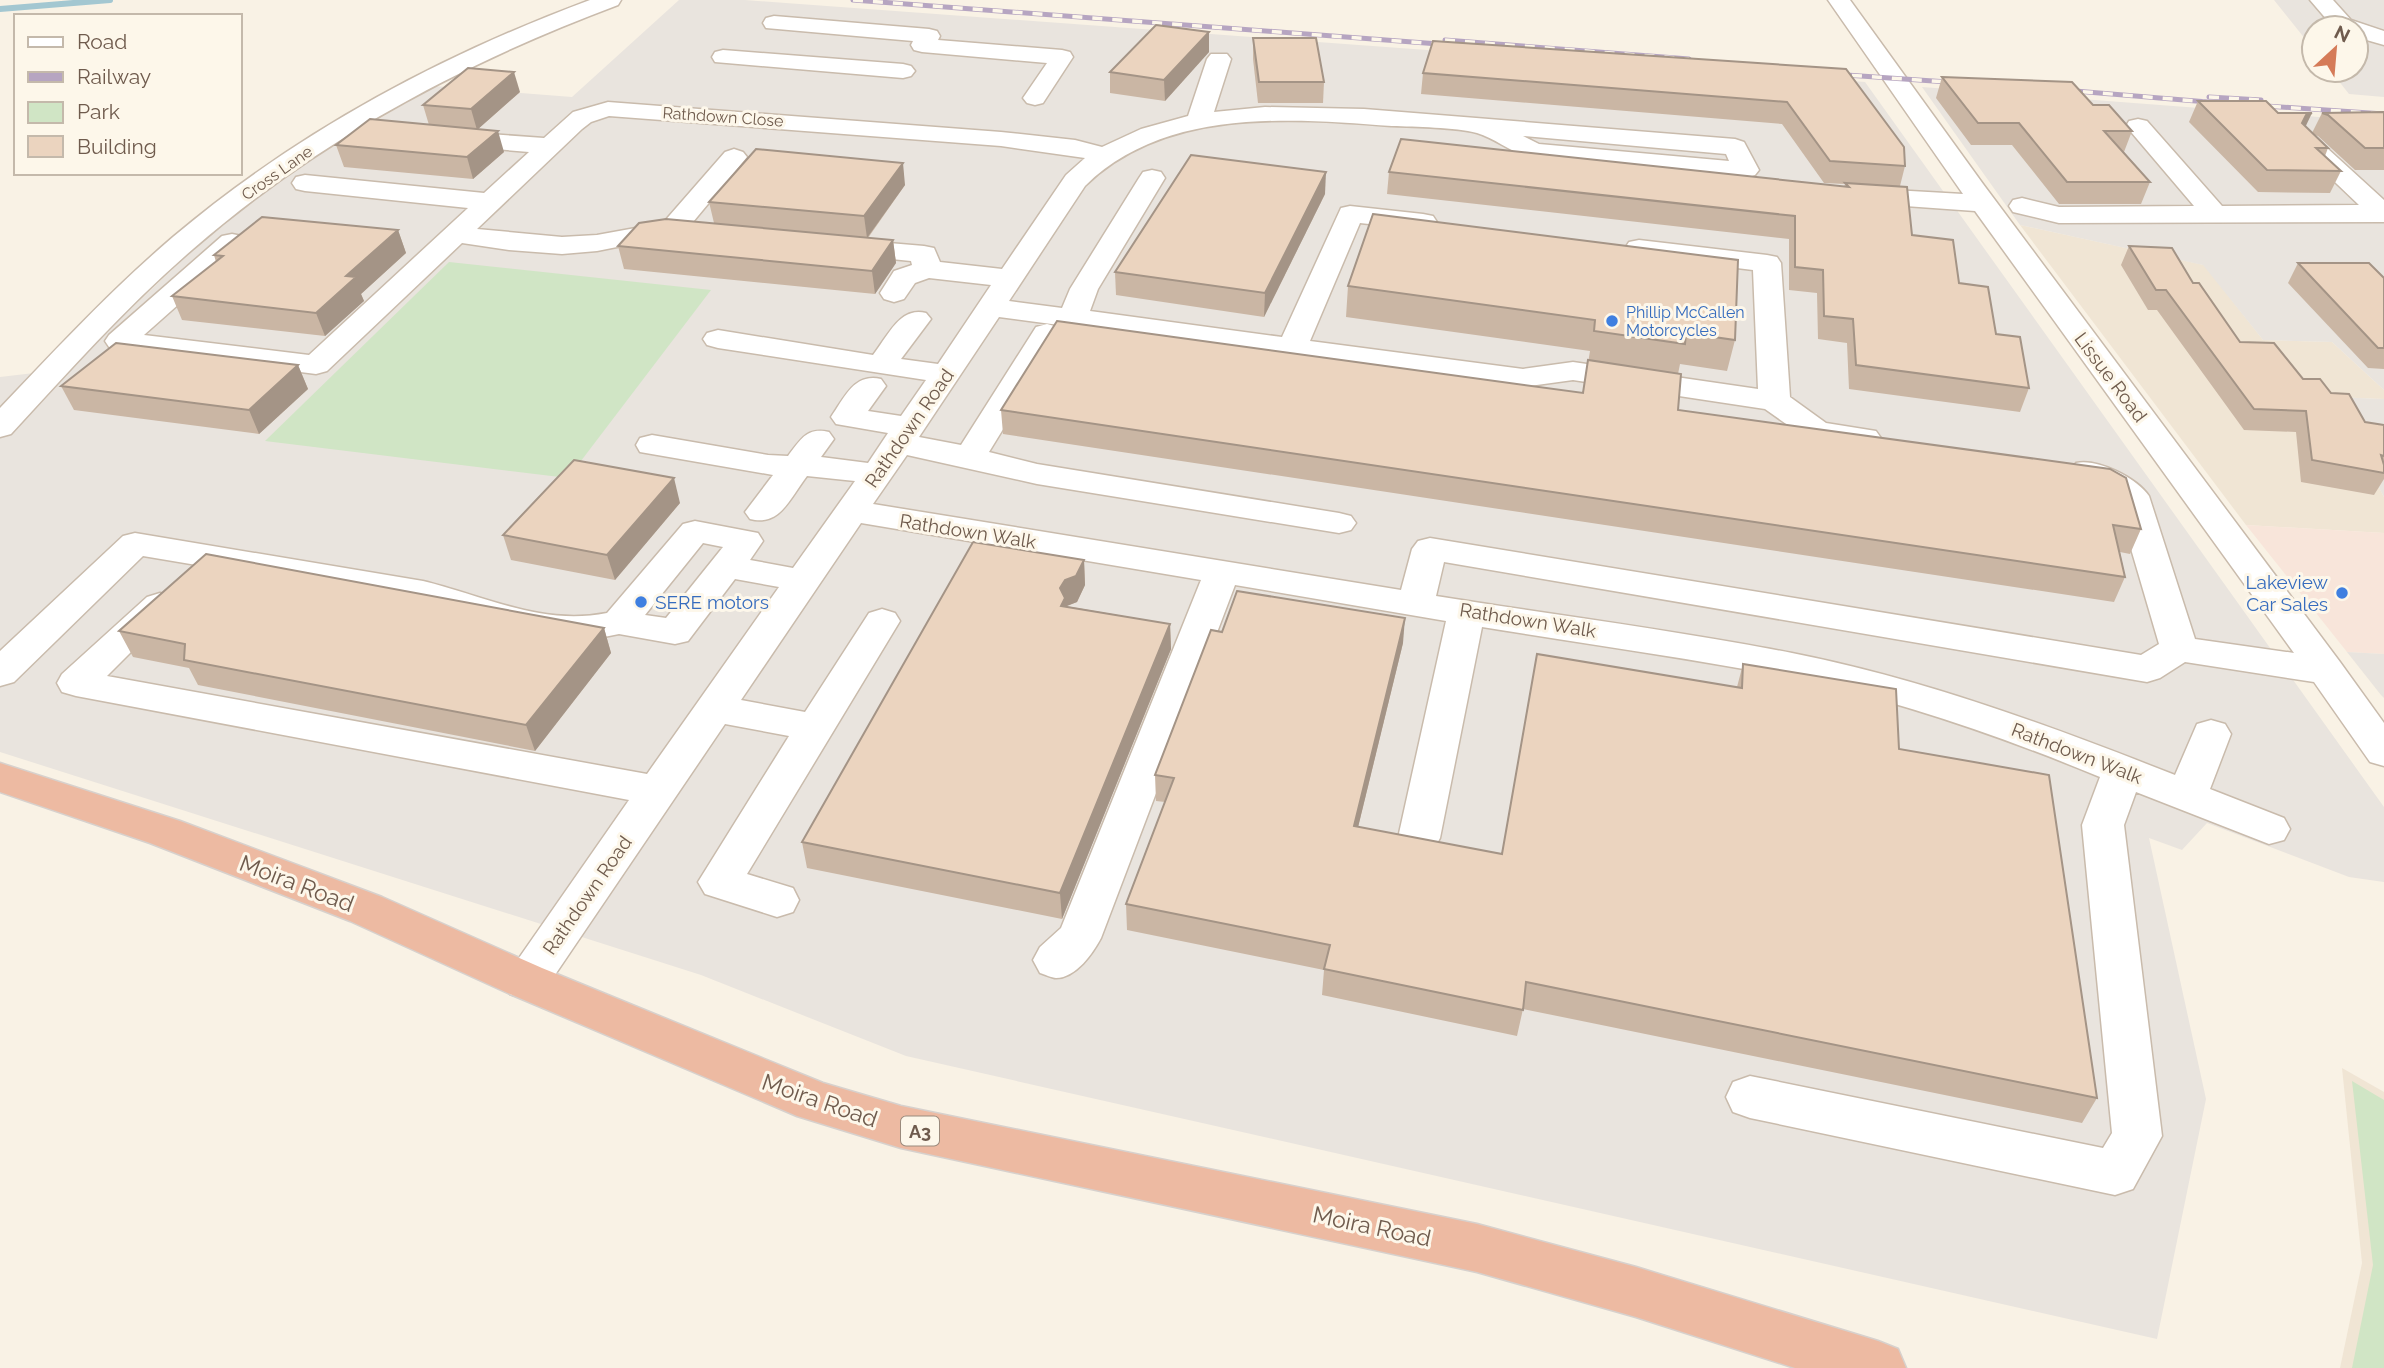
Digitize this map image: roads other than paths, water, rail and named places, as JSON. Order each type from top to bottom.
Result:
[{"type":"highway","name":"Moira Road","points":[[0,776],[165,832],[366,909],[526,981],[814,1101],[901,1127],[1477,1248],[1636,1292],[1878,1368]]},
{"type":"street","name":"Cross Lane","points":[[0,427],[62,360],[149,274],[212,220],[270,177],[358,120],[468,57],[610,0]]},
{"type":"street","name":"Lissue Road","points":[[1839,0],[1981,203],[2384,752]]},
{"type":"street","points":[[2321,0],[2334,14]]},
{"type":"street","points":[[774,23],[929,36],[890,91]]},
{"type":"street","points":[[922,45],[1062,57],[1035,98]]},
{"type":"street","points":[[723,58],[903,71]]},
{"type":"street","points":[[1199,121],[1219,59]]},
{"type":"street","points":[[405,118],[444,88]]},
{"type":"street","name":"Rathdown Close","points":[[232,242],[120,341],[316,365],[582,117],[608,109],[870,119],[1046,143],[1103,155]]},
{"type":"street","name":"Rathdown Road","points":[[526,981],[804,581],[1075,181],[1103,155],[1140,138],[1199,121],[1244,116],[1351,116],[1735,147],[1753,179]]},
{"type":"street","points":[[496,142],[523,118]]},
{"type":"street","points":[[2138,126],[2213,212]]},
{"type":"street","points":[[326,160],[357,138],[376,134]]},
{"type":"street","points":[[427,136],[550,146]]},
{"type":"street","points":[[2307,143],[2384,213]]},
{"type":"street","points":[[457,234],[488,240],[564,246],[684,232],[734,157]]},
{"type":"street","points":[[970,457],[1084,289],[1152,178]]},
{"type":"street","points":[[305,183],[492,202]]},
{"type":"street","points":[[1827,194],[1981,203]]},
{"type":"street","points":[[2022,206],[2059,215],[2384,213]]},
{"type":"street","points":[[2309,213],[2331,235]]},
{"type":"street","points":[[1292,347],[1350,214],[1444,225]]},
{"type":"street","points":[[1606,244],[1767,263],[1773,401]]},
{"type":"street","points":[[818,245],[924,254],[927,269]]},
{"type":"street","points":[[894,293],[904,277],[927,269],[1009,278]]},
{"type":"street","points":[[990,307],[1059,326],[1292,347],[1523,378],[1573,370],[1773,401],[1817,431],[1898,443]]},
{"type":"street","points":[[916,319],[847,417],[970,457],[1037,474],[1339,523]]},
{"type":"street","points":[[718,339],[875,376],[946,374]]},
{"type":"street","points":[[762,512],[818,439]]},
{"type":"street","points":[[652,445],[768,465],[831,467],[877,474]]},
{"type":"street","points":[[2059,465],[2085,469],[2132,496],[2179,649]]},
{"type":"street","name":"Rathdown Walk","points":[[851,511],[1793,666],[1953,707],[2025,731],[2269,829]]},
{"type":"street","points":[[0,673],[135,544],[423,592],[454,600],[477,612],[563,629],[589,628],[619,622],[675,632],[746,541],[695,531],[619,622]]},
{"type":"street","points":[[1416,603],[1430,549],[2147,670],[2179,649],[2327,671]]},
{"type":"street","points":[[726,566],[804,581]]},
{"type":"street","points":[[1056,960],[1079,939],[1222,572]]},
{"type":"street","points":[[175,592],[76,683],[659,791]]},
{"type":"street","points":[[1419,838],[1467,611]]},
{"type":"street","points":[[777,900],[720,882],[882,621]]},
{"type":"street","points":[[1160,628],[1199,635]]},
{"type":"street","points":[[716,709],[815,727]]},
{"type":"street","points":[[2187,796],[2211,734]]},
{"type":"street","points":[[1750,1097],[2115,1173],[2137,1136],[2102,825],[2123,770]]},
{"type":"waterway","points":[[0,9],[110,0]]},
{"type":"railway","points":[[853,0],[1452,45]]},
{"type":"railway","points":[[1445,40],[1689,59]]},
{"type":"railway","points":[[1832,74],[1962,83]]},
{"type":"railway","points":[[2063,90],[2220,103]]},
{"type":"railway","points":[[2209,97],[2261,100]]},
{"type":"railway","points":[[2251,105],[2384,114]]},
{"type":"place","name":"Phillip McCallen Motorcycles","points":[[1612,321]]},
{"type":"place","name":"Lakeview Car Sales","points":[[2342,593]]},
{"type":"place","name":"SERE motors","points":[[641,602]]}]
